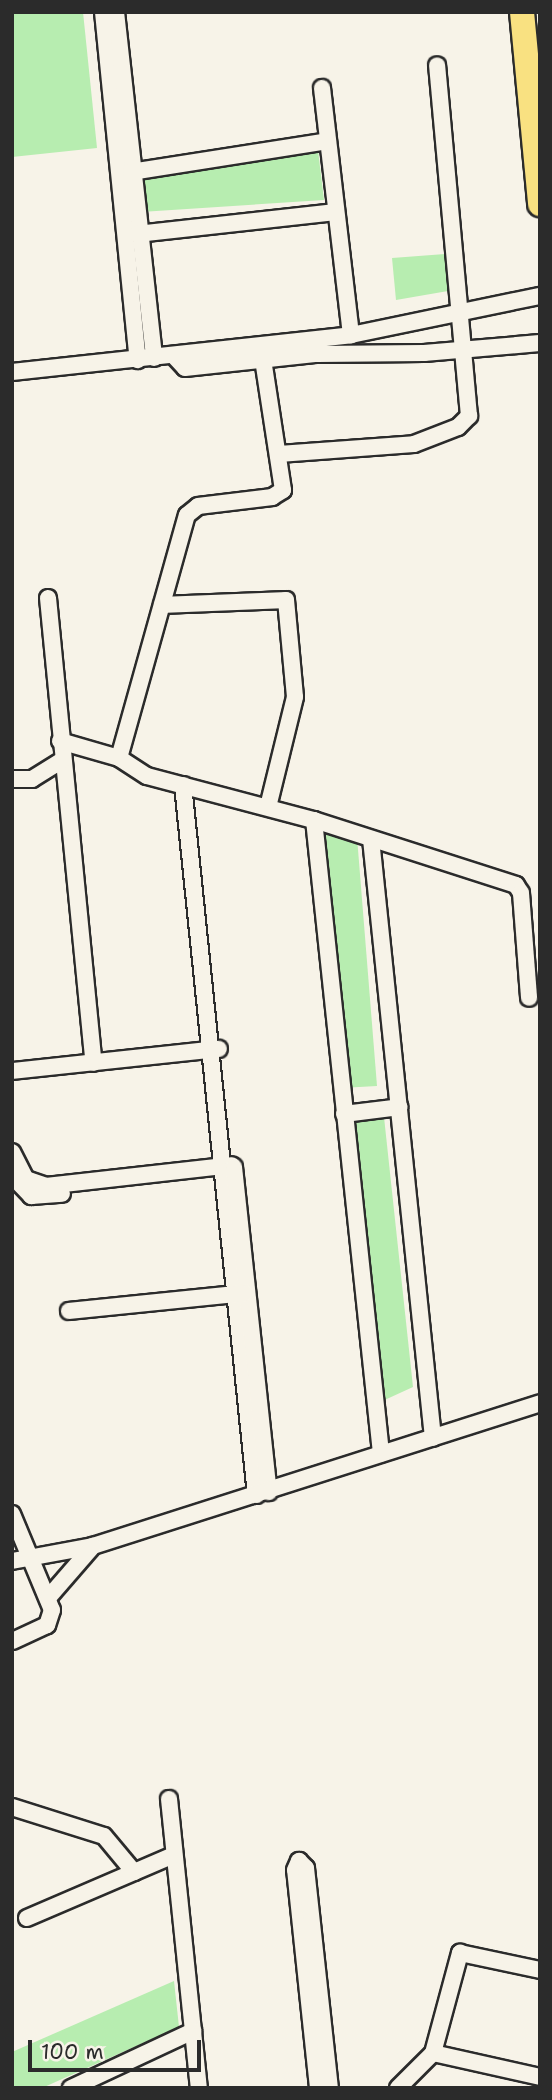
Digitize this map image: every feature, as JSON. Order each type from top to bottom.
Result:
[{"type":"highway","points":[[522,12],[540,204]]},
{"type":"street","points":[[103,12],[146,359]]},
{"type":"street","points":[[116,12],[138,234],[146,359]]},
{"type":"street","points":[[279,454],[414,444],[458,427],[470,409],[437,65]]},
{"type":"street","points":[[322,88],[351,335]]},
{"type":"street","points":[[131,172],[328,141]]},
{"type":"street","points":[[138,234],[336,212]]},
{"type":"street","points":[[12,372],[351,335],[540,296]]},
{"type":"street","points":[[174,356],[184,368],[263,360],[466,351],[540,343]]},
{"type":"street","points":[[119,758],[187,515],[198,506],[278,495],[284,484],[263,360]]},
{"type":"street","points":[[48,598],[60,741],[94,1063]]},
{"type":"street","points":[[162,605],[286,600],[295,697],[268,807]]},
{"type":"street","points":[[60,741],[119,758],[147,776],[314,820],[520,888],[529,998]]},
{"type":"street","points":[[12,779],[41,776],[62,760]]},
{"type":"street","points":[[188,787],[263,1494]]},
{"type":"street","points":[[314,820],[381,1453]]},
{"type":"street","points":[[371,839],[433,1438]]},
{"type":"street","points":[[12,1071],[216,1049]]},
{"type":"street","points":[[344,1114],[400,1107]]},
{"type":"street","points":[[12,1152],[26,1179],[46,1186],[229,1171]]},
{"type":"street","points":[[12,1176],[23,1194],[40,1197],[229,1171]]},
{"type":"street","points":[[69,1311],[241,1294]]},
{"type":"street","points":[[12,1561],[31,1561],[93,1546],[263,1494],[381,1453],[540,1403]]},
{"type":"street","points":[[12,1514],[52,1610],[47,1625],[12,1641]]},
{"type":"street","points":[[48,1598],[93,1546]]},
{"type":"street","points":[[169,1800],[199,2088]]},
{"type":"street","points":[[12,1807],[104,1836],[134,1872]]},
{"type":"street","points":[[27,1918],[174,1855]]},
{"type":"street","points":[[318,2088],[317,2026],[306,1868],[299,1861],[295,1870],[317,2026],[330,2088]]},
{"type":"street","points":[[398,2088],[433,2053],[460,1953],[540,1970]]},
{"type":"street","points":[[71,2088],[193,2031]]},
{"type":"street","points":[[433,2053],[540,2077]]},
{"type":"green space","points":[[12,12],[83,12],[97,148],[12,157]]},
{"type":"green space","points":[[317,142],[324,200],[141,212],[136,174]]},
{"type":"green space","points":[[445,254],[448,291],[396,300],[392,258]]},
{"type":"green space","points":[[321,824],[357,837],[377,1086],[341,1088]]},
{"type":"green space","points":[[384,1117],[413,1387],[378,1403],[348,1121]]},
{"type":"green space","points":[[174,1981],[179,2027],[42,2088],[12,2088],[12,2052]]}]
